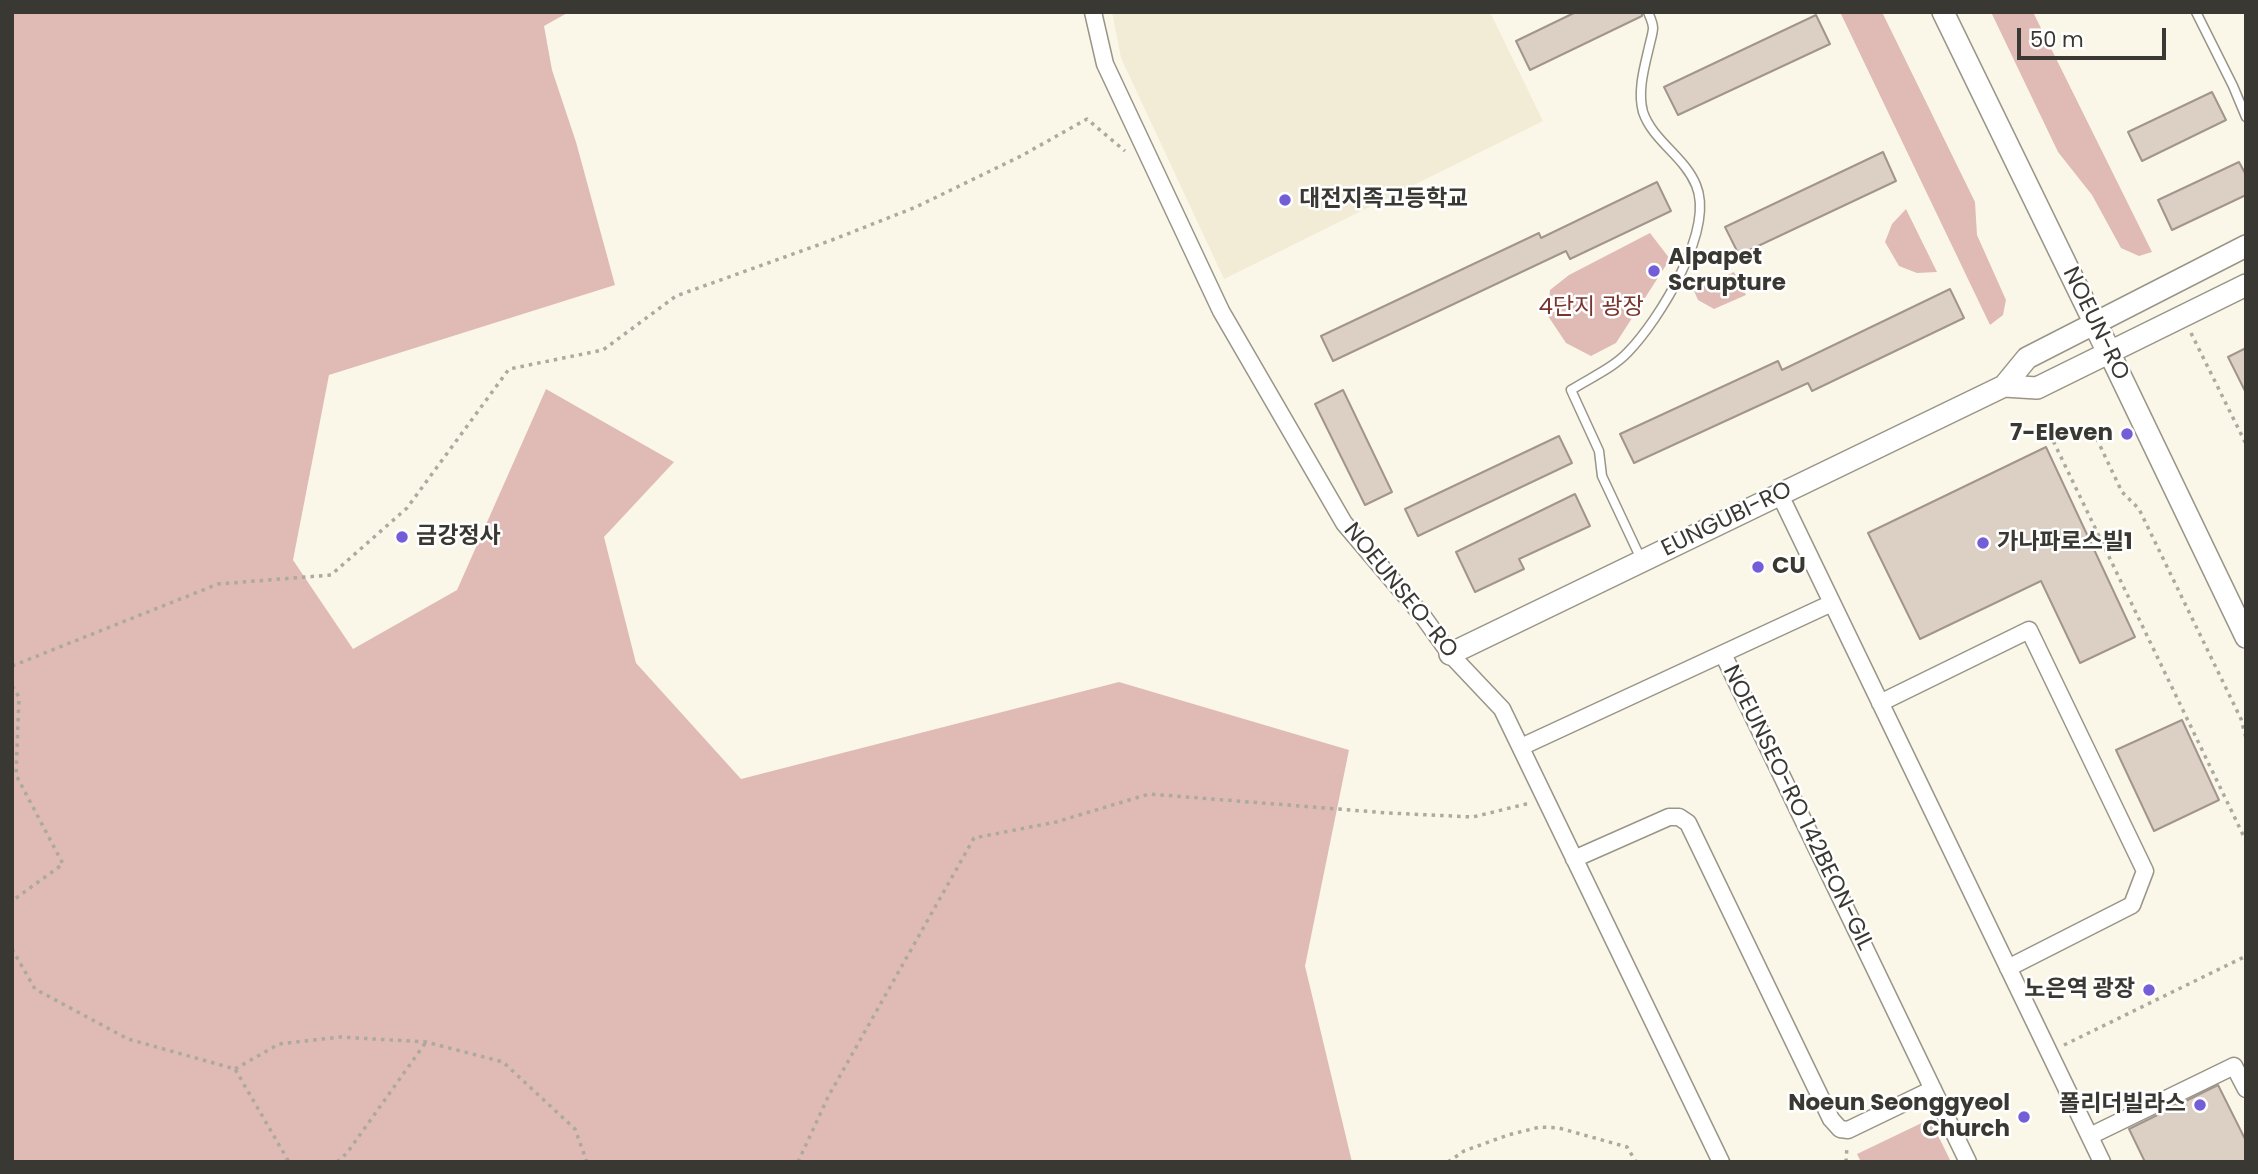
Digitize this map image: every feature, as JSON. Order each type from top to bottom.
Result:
[{"type":"main road","name":"NOEUN-RO","points":[[2094,322],[2109,352]]},
{"type":"street","name":"NOEUNSEO-RO","points":[[1093,12],[1105,64],[1221,311],[1344,523],[1422,615],[1450,654],[1502,709],[1721,1162]]},
{"type":"street","name":"NOEUN-RO","points":[[1944,12],[2094,322]]},
{"type":"street","name":"EUNGUBI-RO","points":[[1450,654],[2004,386],[2027,358],[2246,246]]},
{"type":"street","name":"EUNGUBI-RO","points":[[2004,386],[2037,388],[2246,285]]},
{"type":"street","name":"NOEUN-RO","points":[[2109,352],[2246,637]]},
{"type":"street","points":[[1780,495],[2102,1162]]},
{"type":"street","points":[[1723,654],[1832,603]]},
{"type":"street","points":[[1880,703],[2029,630],[2058,690],[2145,871],[2132,905],[2008,968]]},
{"type":"street","name":"NOEUNSEO-RO 142BEON-GIL","points":[[1521,747],[1723,654],[1968,1162]]},
{"type":"street","points":[[1574,859],[1669,817],[1679,817],[1688,823],[1831,1119],[1840,1129],[1849,1130],[1933,1089]]},
{"type":"street","points":[[2090,1136],[2234,1066],[2246,1089]]},
{"type":"lane","points":[[1642,562],[1602,476],[1599,451],[1571,390],[1628,352],[1660,313],[1691,251],[1698,225],[1700,200],[1697,186],[1690,172],[1650,129],[1642,109],[1642,78],[1653,28],[1648,12]]},
{"type":"lane","points":[[2196,12],[2246,117]]},
{"type":"path","points":[[12,666],[218,584],[331,575],[407,509],[509,369],[603,350],[676,296],[916,207],[1021,156],[1087,119],[1125,151]]},
{"type":"path","points":[[2183,317],[2246,444]]},
{"type":"path","points":[[2046,426],[2246,841]]},
{"type":"path","points":[[2093,431],[2122,492],[2139,509],[2241,719],[2246,738]]},
{"type":"path","points":[[12,686],[19,697],[16,775],[63,864],[12,901]]},
{"type":"path","points":[[798,1162],[828,1097],[974,838],[1056,822],[1149,794],[1473,817],[1545,797]]},
{"type":"path","points":[[12,949],[35,989],[128,1039],[235,1069],[289,1162]]},
{"type":"path","points":[[2049,1052],[2246,956]]},
{"type":"path","points":[[235,1069],[279,1044],[340,1037],[426,1042],[503,1062],[575,1129],[587,1162]]},
{"type":"path","points":[[337,1162],[347,1153],[426,1042]]},
{"type":"path","points":[[1448,1162],[1464,1151],[1507,1135],[1540,1127],[1559,1128],[1626,1147],[1636,1162]]},
{"type":"shaded area","name":"대전지족고등학교","points":[[1112,12],[1490,12],[1543,121],[1224,279],[1121,58]]},
{"type":"green space","points":[[12,12],[569,12],[544,26],[552,70],[576,142],[615,285],[329,375],[293,560],[353,649],[457,590],[546,389],[674,462],[604,537],[636,663],[741,779],[1119,682],[1349,750],[1305,966],[1352,1162],[12,1162]]},
{"type":"green space","points":[[1840,12],[1882,12],[1975,202],[1977,235],[2006,300],[2003,315],[1990,325]]},
{"type":"green space","points":[[1991,12],[2033,12],[2152,252],[2139,256],[2121,248],[2092,195],[2058,152]]},
{"type":"green space","points":[[1906,209],[1937,272],[1917,273],[1899,266],[1885,242],[1892,224]]},
{"type":"green space","name":"4단지 광장","points":[[1650,233],[1670,259],[1616,343],[1591,356],[1566,343],[1548,316],[1550,290],[1569,275]]},
{"type":"green space","points":[[1734,272],[1746,295],[1714,309],[1698,300],[1694,291]]},
{"type":"green space","points":[[1930,1119],[1951,1162],[1861,1162],[1857,1154]]},
{"type":"building","points":[[1576,12],[1642,12],[1642,16],[1530,70],[1516,41]]},
{"type":"building","points":[[1816,15],[1830,44],[1678,115],[1664,87]]},
{"type":"building","points":[[2212,92],[2226,120],[2142,161],[2128,132]]},
{"type":"building","points":[[1883,152],[1896,181],[1739,255],[1725,227]]},
{"type":"building","points":[[2239,162],[2246,175],[2246,195],[2172,230],[2158,200]]},
{"type":"building","points":[[1657,182],[1671,211],[1570,259],[1566,251],[1333,361],[1321,336],[1539,233],[1541,238]]},
{"type":"building","points":[[1950,289],[1964,318],[1812,391],[1808,383],[1634,463],[1620,434],[1778,361],[1782,370]]},
{"type":"building","points":[[2246,348],[2246,393],[2228,357]]},
{"type":"building","points":[[1343,390],[1392,492],[1365,505],[1315,404]]},
{"type":"building","points":[[1559,436],[1572,463],[1418,536],[1405,509]]},
{"type":"building","name":"가나파로스빌1","points":[[2046,447],[2135,637],[2080,663],[2041,581],[1920,639],[1868,533]]},
{"type":"building","points":[[1575,494],[1590,526],[1519,559],[1524,569],[1475,592],[1456,552]]},
{"type":"building","points":[[2182,720],[2219,800],[2154,831],[2116,750]]},
{"type":"building","name":"폴리더빌라스","points":[[2218,1085],[2246,1141],[2246,1162],[2145,1162],[2129,1129]]},
{"type":"place","name":"대전지족고등학교","points":[[1285,200]]},
{"type":"place","name":"Alpapet Scrupture","points":[[1654,271]]},
{"type":"place","name":"7-Eleven","points":[[2127,434]]},
{"type":"place","name":"금강정사","points":[[402,537]]},
{"type":"place","name":"가나파로스빌1","points":[[1983,543]]},
{"type":"place","name":"CU","points":[[1758,567]]},
{"type":"place","name":"노은역 광장","points":[[2149,990]]},
{"type":"place","name":"폴리더빌라스","points":[[2200,1105]]},
{"type":"place","name":"Noeun Seonggyeol Church","points":[[2024,1117]]}]
